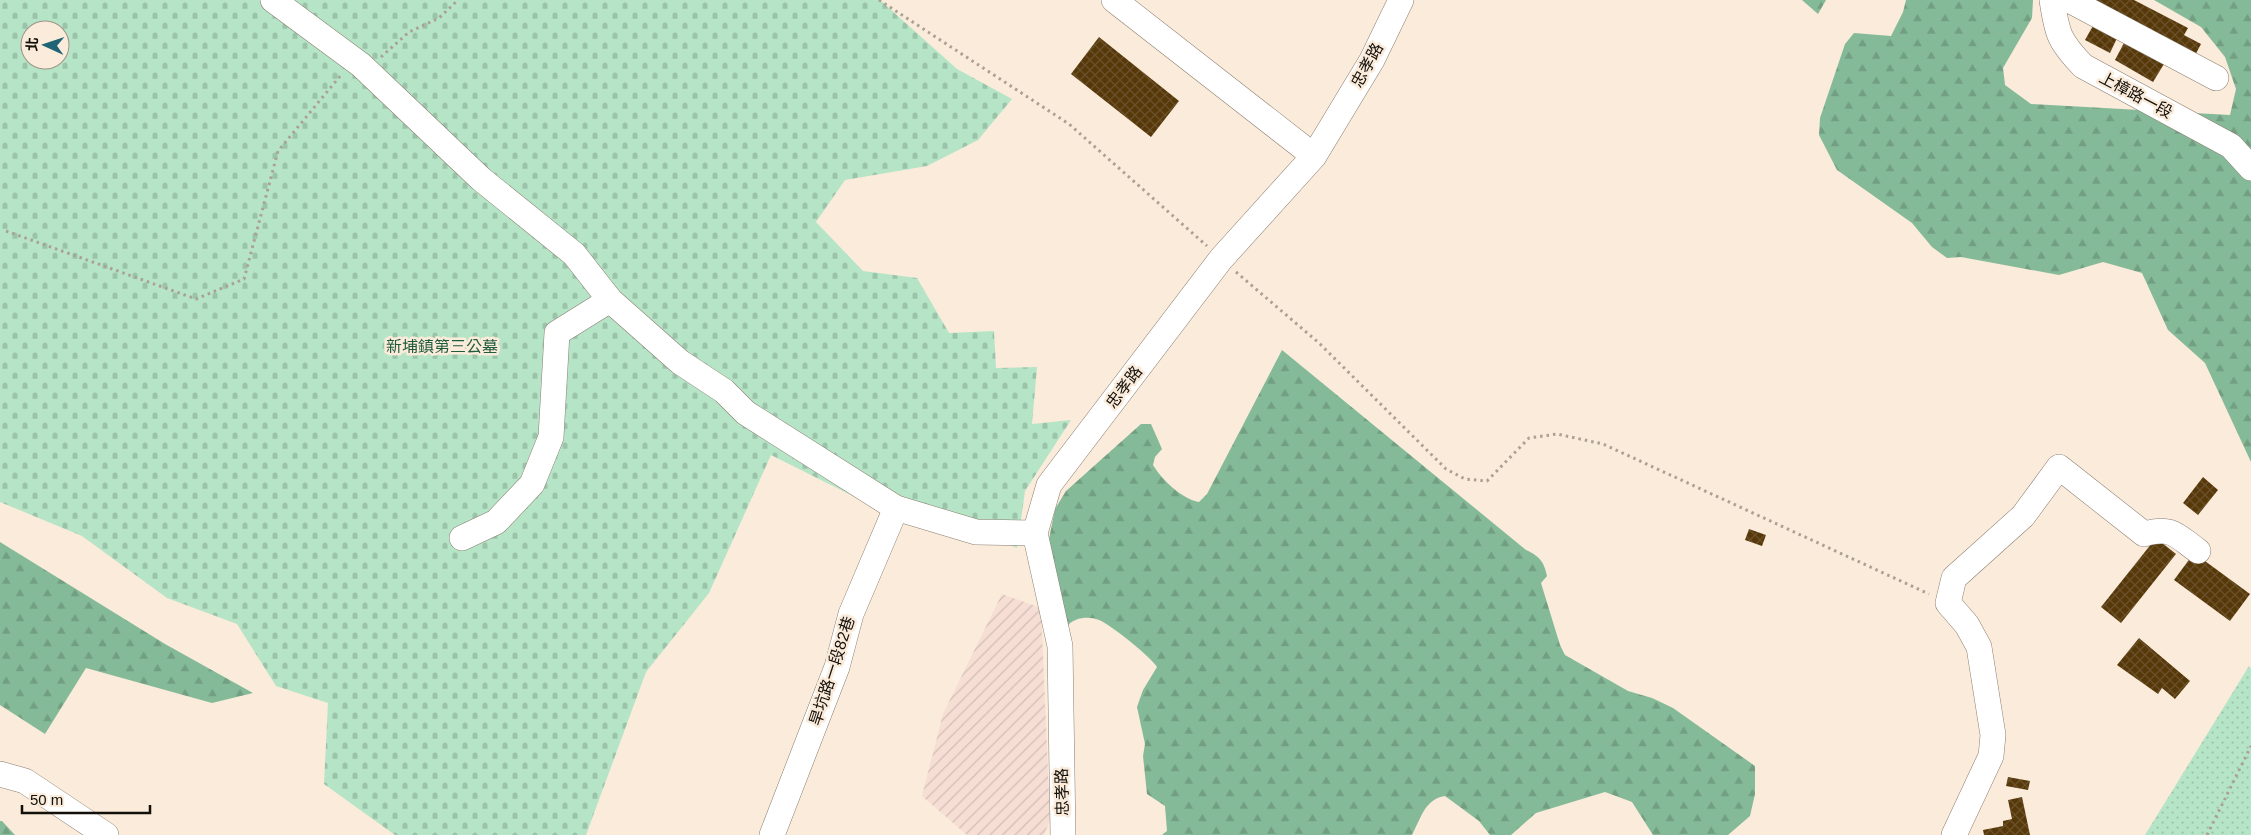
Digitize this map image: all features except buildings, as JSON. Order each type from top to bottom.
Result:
[{"type":"street","points":[[273,0],[361,65],[481,179],[574,254],[610,300],[680,362],[724,391],[746,413],[896,508],[976,532],[1035,533]]},
{"type":"street","points":[[1114,0],[1314,156]]},
{"type":"street","name":"忠孝路","points":[[1063,835],[1060,646],[1035,533],[1049,485],[1221,259],[1314,156],[1372,60],[1401,0]]},
{"type":"street","name":"上樟路一段","points":[[2052,0],[2056,25],[2064,46],[2083,66],[2231,146],[2251,168]]},
{"type":"street","points":[[2068,0],[2216,78]]},
{"type":"street","points":[[462,538],[496,522],[532,484],[552,437],[557,334],[610,300]]},
{"type":"street","points":[[1954,835],[1992,756],[1993,735],[1979,646],[1967,625],[1948,603],[1954,578],[2023,516],[2059,467],[2144,534],[2162,529],[2171,532],[2198,551]]},
{"type":"street","name":"旱坑路一段82巷","points":[[773,835],[837,667],[851,614],[896,508]]},
{"type":"street","points":[[0,774],[25,781],[106,835]]},
{"type":"path","points":[[6,231],[196,299],[244,280],[278,151],[342,74],[382,56],[409,32],[439,18],[458,0]]},
{"type":"path","points":[[879,0],[1069,124],[1319,343],[1446,469],[1465,479],[1487,481],[1529,438],[1557,434],[1603,444],[1948,603]]},
{"type":"path","points":[[2207,835],[2251,746]]},
{"type":"shaded area","points":[[1002,594],[1041,608],[1050,820],[1044,835],[967,835],[922,796],[943,714]]},
{"type":"green space","name":"新埔鎮第三公墓","points":[[0,0],[880,0],[957,69],[1012,99],[978,140],[927,166],[845,180],[816,222],[863,271],[917,278],[949,333],[994,331],[996,368],[1037,367],[1032,424],[1071,420],[1025,491],[1017,548],[988,536],[891,515],[771,455],[709,593],[646,672],[586,835],[395,835],[324,784],[328,703],[276,686],[237,624],[167,598],[82,536],[0,502]]},
{"type":"green space","points":[[1802,0],[1826,0],[1818,14]]},
{"type":"green space","points":[[1906,0],[2033,0],[2032,18],[2003,68],[2005,85],[2031,104],[2230,115],[2236,89],[2225,57],[2201,27],[2154,0],[2251,0],[2251,462],[2205,363],[2168,330],[2142,273],[2103,262],[2059,275],[1961,257],[1947,258],[1932,247],[1912,223],[1837,170],[1819,135],[1820,118],[1845,44],[1854,33],[1891,36],[1903,12]]},
{"type":"green space","points":[[1282,350],[1540,560],[1547,576],[1541,583],[1560,645],[1565,655],[1628,691],[1652,698],[1673,708],[1755,766],[1755,794],[1750,816],[1728,835],[1653,835],[1632,802],[1605,792],[1536,813],[1511,835],[1490,835],[1479,821],[1445,796],[1438,798],[1428,805],[1412,835],[1162,835],[1167,831],[1165,806],[1147,794],[1143,756],[1145,744],[1137,707],[1143,690],[1157,667],[1130,641],[1099,620],[1079,619],[1069,624],[1068,628],[1048,544],[1055,509],[1066,491],[1141,424],[1151,424],[1162,449],[1155,457],[1153,465],[1157,471],[1179,493],[1199,502],[1207,494]]},
{"type":"green space","points":[[0,542],[165,644],[253,693],[212,703],[86,668],[45,734],[0,705]]},
{"type":"green space","points":[[2249,666],[2251,669],[2251,835],[2145,835]]},
{"type":"green space","points":[[0,821],[2,821],[15,835],[0,835]]}]
